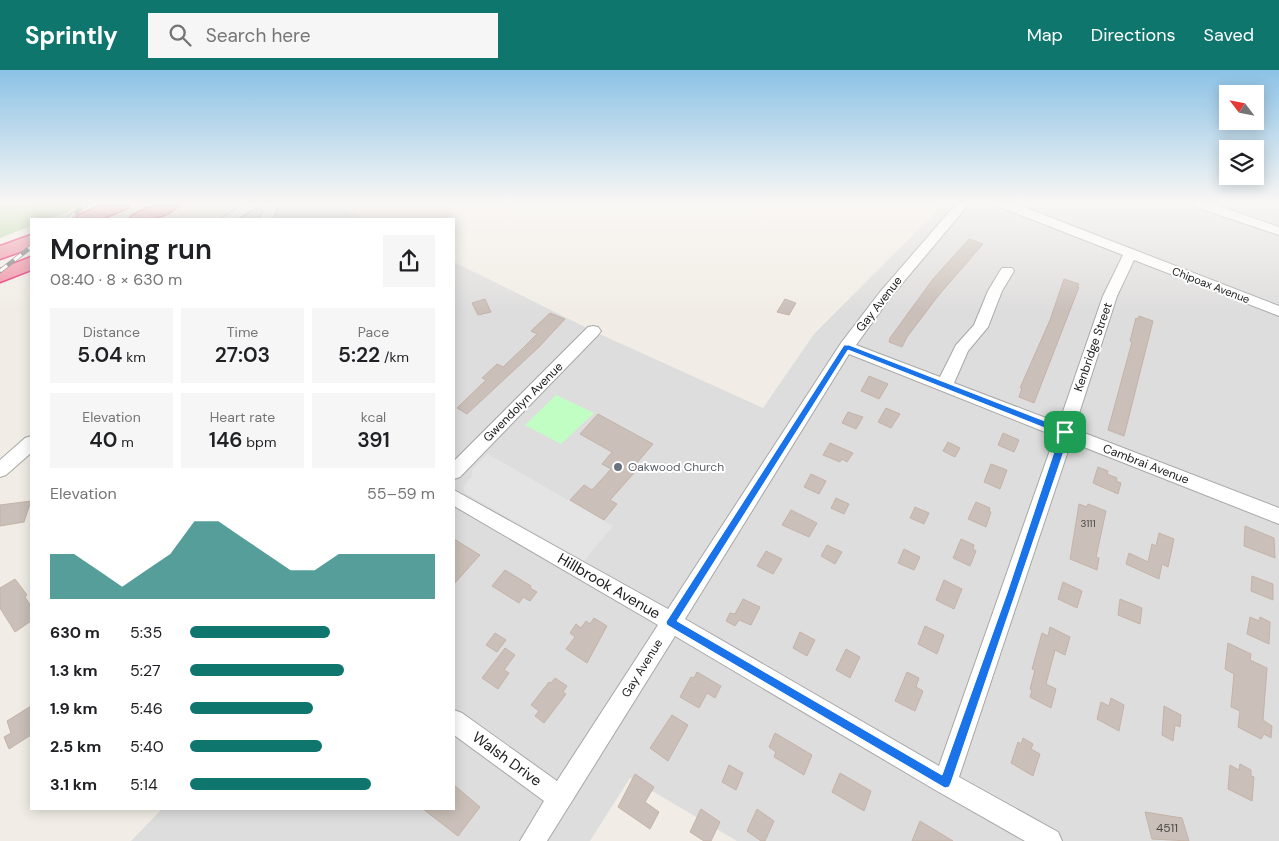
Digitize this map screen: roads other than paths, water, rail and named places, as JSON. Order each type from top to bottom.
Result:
[{"type":"highway","points":[[0,253],[30,241]]},
{"type":"highway","points":[[0,276],[30,263]]},
{"type":"street","name":"Gay Avenue","points":[[533,841],[846,347],[885,295],[932,240]]},
{"type":"street","name":"Chipoax Avenue","points":[[1095,240],[1279,311]]},
{"type":"street","name":"Kenbridge Street","points":[[945,783],[1012,593],[1110,296],[1130,254]]},
{"type":"street","points":[[944,385],[961,350],[981,327],[996,291],[1007,271]]},
{"type":"street","name":"Gwendolyn Avenue","points":[[455,471],[593,331]]},
{"type":"street","name":"Cambrai Avenue","points":[[846,347],[1279,516]]},
{"type":"street","points":[[0,470],[30,444]]},
{"type":"street","name":"Hillbrook Avenue","points":[[455,498],[945,783],[1049,841]]},
{"type":"street","name":"Walsh Drive","points":[[455,722],[560,798]]},
{"type":"railway","points":[[0,271],[30,248]]},
{"type":"place","name":"Oakwood Church","points":[[618,467]]}]
